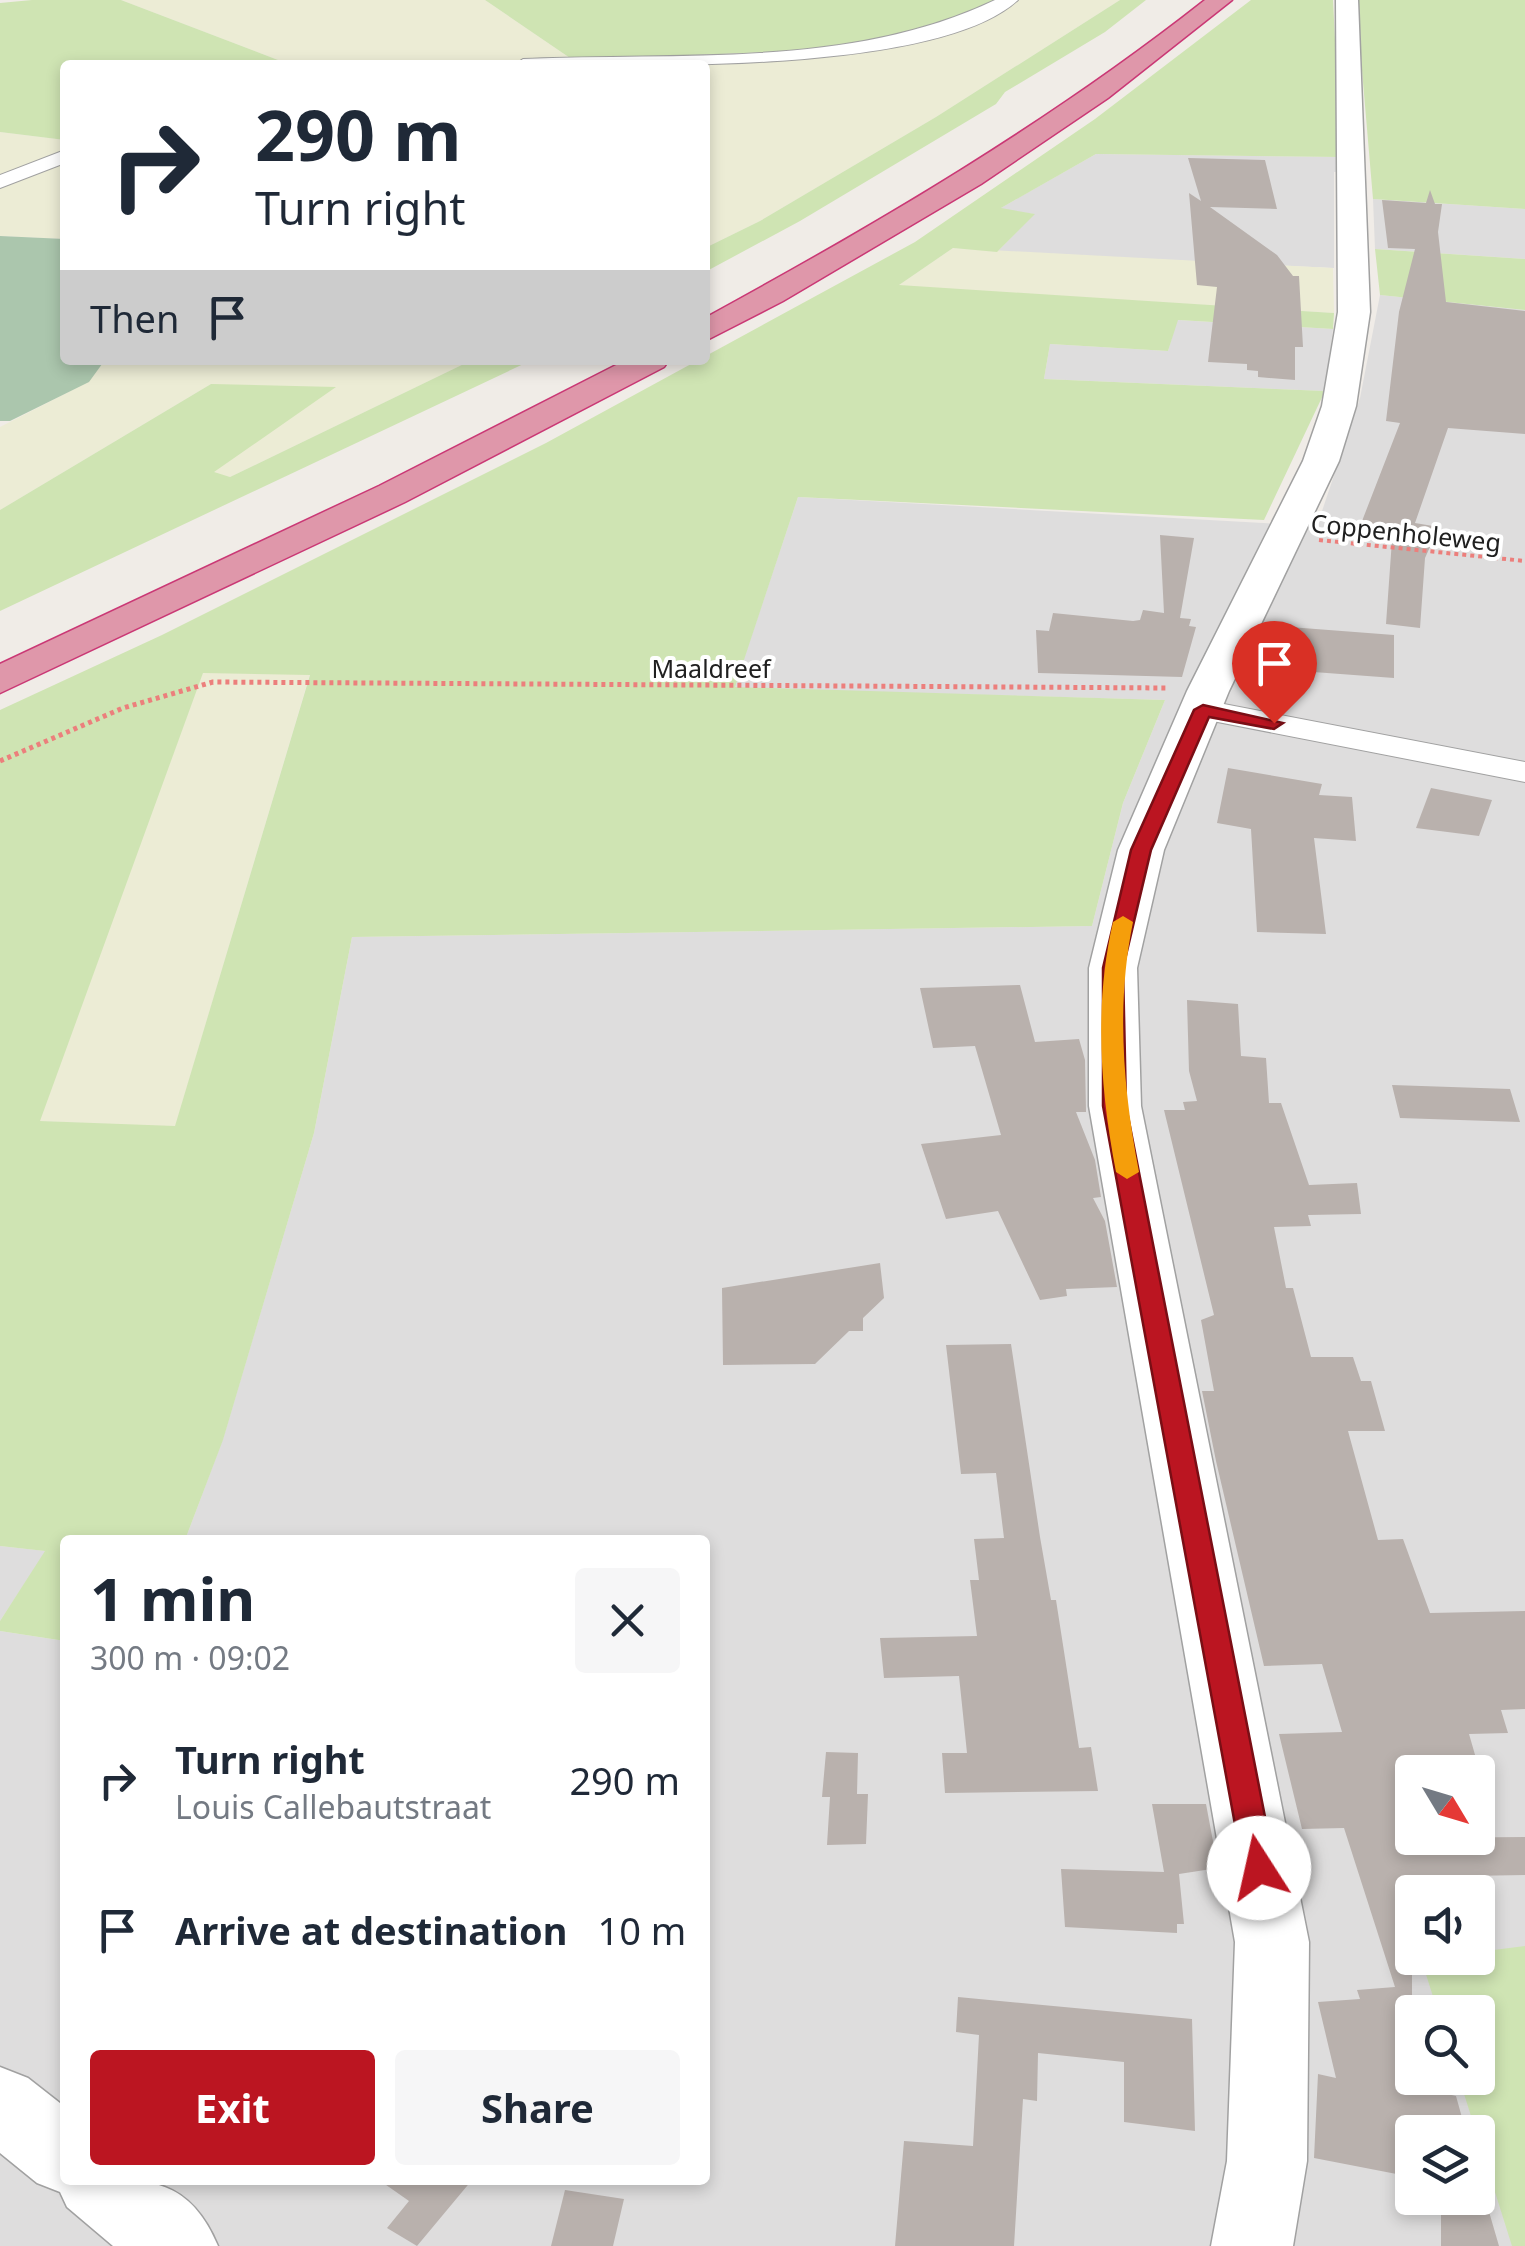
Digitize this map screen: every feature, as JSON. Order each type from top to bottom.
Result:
[{"type":"highway","points":[[1088,65],[1176,0]]},
{"type":"highway","points":[[710,328],[837,259],[1032,138],[1162,48],[1220,0]]},
{"type":"highway","points":[[0,641],[578,365]]},
{"type":"highway","points":[[0,680],[392,494],[642,365]]},
{"type":"street","points":[[624,60],[845,49],[944,26],[1009,0]]},
{"type":"street","points":[[1252,2246],[1267,2162],[1272,1942],[1115,1106],[1113,968],[1141,850],[1206,701],[1321,461],[1350,352],[1354,312],[1347,0]]},
{"type":"street","points":[[0,182],[60,158]]},
{"type":"street","points":[[1206,701],[1525,772]]},
{"type":"street","points":[[0,2104],[60,2152]]},
{"type":"street","points":[[101,2185],[177,2246]]},
{"type":"path","name":"Coppenholeweg","points":[[1283,537],[1525,562]]},
{"type":"path","name":"Maaldreef","points":[[0,760],[123,708],[213,682],[1124,686],[1206,701]]},
{"type":"shaded area","points":[[1096,154],[1341,157],[1344,171],[1334,172],[1334,268],[997,252],[1034,214],[999,209]]},
{"type":"shaded area","points":[[1373,199],[1525,209],[1525,259],[1375,249]]},
{"type":"shaded area","points":[[1380,295],[1525,310],[1525,2246],[0,2246],[0,1631],[60,1640],[60,2185],[710,2185],[710,1535],[187,1535],[223,1439],[314,1133],[352,937],[1092,926],[1123,803],[1165,700],[734,688],[798,497],[1317,526],[1360,398]]},
{"type":"shaded area","points":[[1177,320],[1333,329],[1325,391],[1044,379],[1050,344],[1168,351]]},
{"type":"shaded area","points":[[0,1546],[46,1551],[0,1621]]},
{"type":"green space","points":[[121,0],[485,0],[573,60],[278,60]]},
{"type":"green space","points":[[121,0],[278,60],[60,60],[60,139],[0,132],[0,3]]},
{"type":"green space","points":[[485,0],[1000,0],[919,31],[818,50],[573,60]]},
{"type":"green space","points":[[1013,0],[1120,0],[936,117],[760,221],[710,246],[710,60],[672,60],[820,54]]},
{"type":"green space","points":[[1120,0],[1146,0],[1105,32],[1005,92],[996,104],[800,221],[710,269],[710,246],[760,221],[936,117]]},
{"type":"green space","points":[[1251,0],[1333,0],[1341,157],[1096,154],[1001,208],[1035,214],[997,252],[953,248],[899,285],[1334,313],[1333,329],[1178,320],[1168,351],[1050,344],[1044,379],[1325,391],[1264,520],[798,497],[735,687],[1165,700],[1123,803],[1092,926],[352,937],[314,1133],[223,1440],[187,1535],[60,1535],[60,1640],[0,1631],[0,1621],[45,1551],[0,1546],[0,710],[162,635],[546,443],[689,365],[710,365],[710,354],[915,242],[1095,119]],"holes":[[[203,673],[310,675],[175,1126],[40,1121]]]},
{"type":"green space","points":[[1356,0],[1525,0],[1525,209],[1373,199]]},
{"type":"green space","points":[[0,132],[60,139],[60,155],[0,177]]},
{"type":"green space","points":[[60,161],[60,239],[0,236],[0,184]]},
{"type":"green space","points":[[0,236],[60,239],[60,365],[101,365],[89,382],[10,421],[0,421]]},
{"type":"green space","points":[[953,248],[1333,268],[1334,313],[897,286]]},
{"type":"green space","points":[[1375,249],[1525,259],[1525,310],[1380,295]]},
{"type":"green space","points":[[101,365],[462,365],[230,477],[213,473],[211,384],[0,510],[0,427],[88,382]]},
{"type":"green space","points":[[462,365],[521,365],[0,611],[0,510],[211,384],[336,387],[214,472],[230,477]]},
{"type":"green space","points":[[203,672],[310,674],[175,1127],[39,1121]]},
{"type":"green space","points":[[1525,1946],[1525,2246],[1512,2246],[1495,2192],[1495,2115],[1471,2115],[1464,2095],[1495,2095],[1495,1995],[1433,1995],[1426,1975],[1495,1975],[1495,1950]]},
{"type":"building","points":[[1188,158],[1265,160],[1277,209],[1210,207],[1277,255],[1293,276],[1299,276],[1303,347],[1295,347],[1295,380],[1258,377],[1258,371],[1247,370],[1247,364],[1208,362],[1217,287],[1197,285],[1189,193],[1201,201]]},
{"type":"building","points":[[1430,190],[1435,204],[1442,204],[1438,232],[1446,302],[1525,311],[1525,434],[1448,428],[1415,523],[1439,527],[1425,558],[1420,628],[1386,624],[1392,540],[1357,534],[1400,423],[1386,421],[1399,312],[1415,249],[1388,248],[1382,200],[1426,203]]},
{"type":"building","points":[[1160,535],[1194,538],[1180,618],[1191,619],[1189,626],[1196,627],[1182,677],[1038,673],[1036,630],[1049,631],[1053,613],[1133,621],[1140,620],[1143,610],[1164,613]]},
{"type":"building","points":[[1265,625],[1394,635],[1394,678],[1248,667]]},
{"type":"building","points":[[1228,768],[1322,784],[1319,795],[1352,797],[1356,841],[1314,838],[1326,934],[1257,932],[1251,829],[1217,823]]},
{"type":"building","points":[[1431,788],[1492,800],[1479,836],[1416,828]]},
{"type":"building","points":[[1020,985],[1035,1042],[1079,1039],[1085,1060],[1086,1112],[1076,1112],[1095,1160],[1101,1197],[1093,1198],[1105,1221],[1117,1287],[1066,1289],[1067,1296],[1040,1300],[998,1211],[946,1219],[921,1144],[1001,1135],[975,1046],[933,1048],[920,988]]},
{"type":"building","points":[[1187,1000],[1238,1004],[1241,1056],[1266,1058],[1269,1103],[1281,1103],[1309,1185],[1357,1183],[1361,1214],[1308,1215],[1311,1226],[1274,1227],[1286,1288],[1293,1288],[1311,1357],[1353,1357],[1361,1381],[1371,1381],[1385,1431],[1348,1431],[1378,1540],[1403,1539],[1430,1613],[1525,1611],[1525,1709],[1501,1710],[1508,1733],[1469,1734],[1475,1755],[1395,1755],[1395,1855],[1495,1855],[1495,1837],[1525,1837],[1525,1875],[1395,1875],[1395,1975],[1412,1975],[1412,1995],[1395,1995],[1395,2095],[1456,2096],[1461,2115],[1395,2115],[1395,2174],[1314,2158],[1318,2074],[1336,2078],[1318,2002],[1360,1999],[1357,1990],[1395,1987],[1344,1828],[1302,1829],[1279,1734],[1342,1732],[1322,1664],[1264,1666],[1216,1461],[1202,1391],[1214,1391],[1201,1320],[1214,1315],[1164,1110],[1185,1110],[1183,1102],[1197,1101],[1189,1071]]},
{"type":"building","points":[[1392,1085],[1510,1089],[1520,1122],[1400,1118]]},
{"type":"building","points":[[880,1263],[884,1298],[863,1318],[863,1331],[849,1331],[815,1364],[723,1365],[722,1288]]},
{"type":"building","points":[[1011,1344],[1040,1537],[1051,1600],[1056,1600],[1079,1748],[1091,1747],[1098,1791],[945,1793],[942,1753],[967,1753],[959,1676],[884,1678],[880,1638],[977,1636],[970,1580],[979,1580],[974,1539],[1004,1538],[996,1473],[961,1474],[946,1345]]},
{"type":"building","points":[[826,1752],[858,1753],[857,1794],[868,1794],[866,1844],[827,1845],[830,1797],[822,1797]]},
{"type":"building","points":[[1152,1804],[1206,1804],[1218,1868],[1179,1874],[1184,1924],[1177,1924],[1177,1933],[1065,1927],[1061,1869],[1164,1872]]},
{"type":"building","points":[[958,1997],[1192,2019],[1195,2131],[1124,2122],[1124,2062],[1038,2053],[1037,2101],[1023,2099],[1014,2246],[895,2246],[904,2141],[973,2146],[979,2035],[956,2032]]},
{"type":"building","points":[[386,2185],[468,2185],[417,2246],[387,2228],[409,2201]]},
{"type":"building","points":[[565,2190],[624,2199],[613,2246],[551,2246]]},
{"type":"building","points":[[1441,2215],[1490,2215],[1499,2246],[1441,2246]]},
{"type":"slow traffic","points":[[1123,922],[1113,968],[1112,1035],[1115,1106],[1127,1172]]},
{"type":"route","points":[[1259,1868],[1115,1106],[1112,1035],[1113,968],[1141,850],[1203,710],[1274,723]]}]
